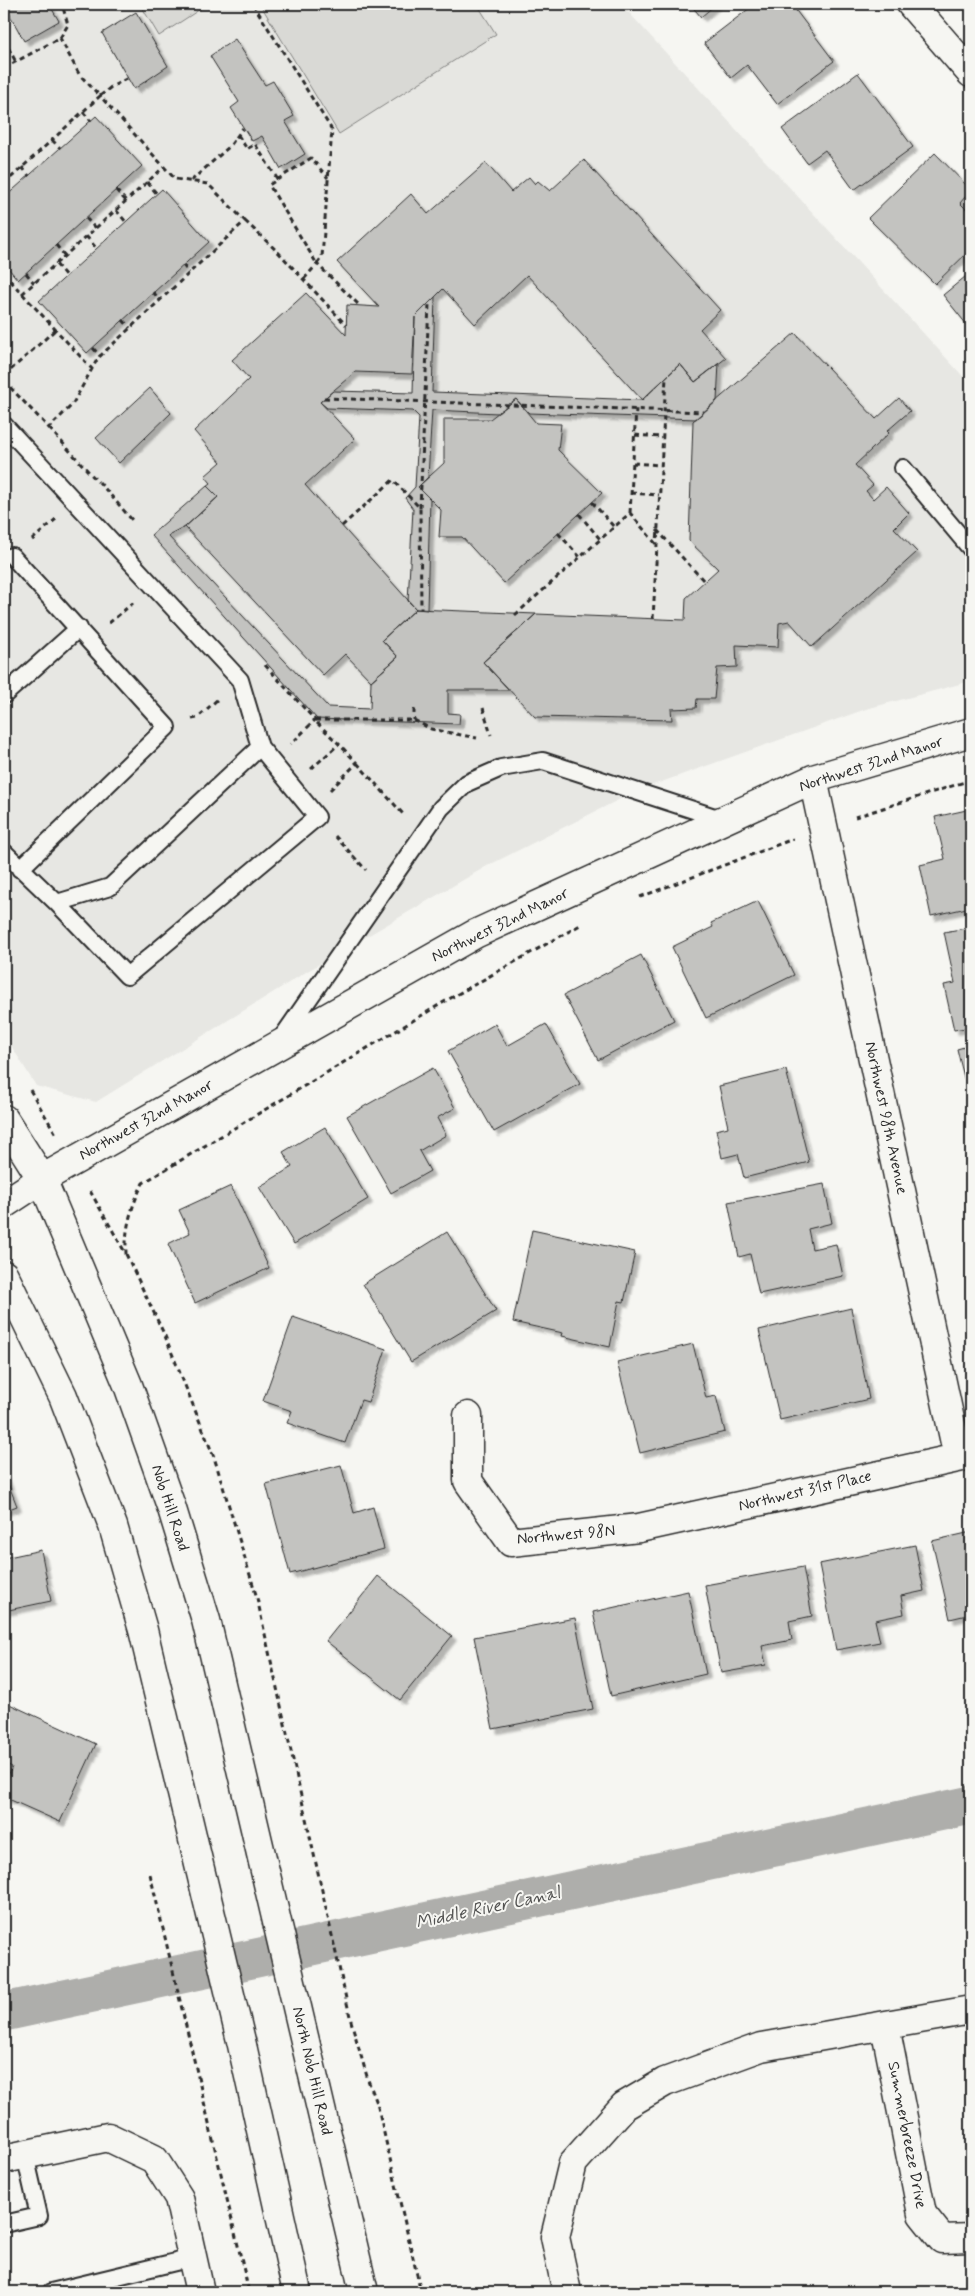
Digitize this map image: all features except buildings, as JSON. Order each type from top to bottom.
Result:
[{"type":"street","points":[[910,4],[971,73]]},
{"type":"street","name":"Northwest 32nd Manor","points":[[4,1204],[72,1161],[475,934],[813,779],[971,732]]},
{"type":"street","name":"Northwest 98th Avenue","points":[[813,779],[965,1456]]},
{"type":"street","points":[[4,1119],[42,1179]]},
{"type":"street","name":"Nob Hill Road","points":[[42,1179],[128,1385],[172,1509],[206,1620],[260,1850]]},
{"type":"street","points":[[4,1275],[63,1396],[113,1526],[144,1630],[242,2045],[297,2292]]},
{"type":"street","name":"Northwest 98N","points":[[468,1416],[468,1481],[511,1542],[639,1528]]},
{"type":"street","name":"Northwest 31st Place","points":[[639,1528],[965,1456]]},
{"type":"street","name":"North Nob Hill Road","points":[[260,1850],[364,2292]]},
{"type":"street","points":[[567,2292],[555,2236],[573,2163],[624,2106],[665,2082],[761,2047],[971,2010]]},
{"type":"street","name":"Summerbreeze Drive","points":[[885,2026],[922,2214],[942,2239],[971,2238]]},
{"type":"street","points":[[14,2157],[108,2137],[154,2160],[179,2198],[200,2292]]},
{"type":"lane","points":[[4,424],[240,680],[260,748],[314,813],[127,976],[57,903],[4,852]]},
{"type":"lane","points":[[903,468],[971,549]]},
{"type":"lane","points":[[7,556],[79,628],[167,727],[20,869]]},
{"type":"lane","points":[[4,695],[79,628]]},
{"type":"lane","points":[[57,903],[110,887],[260,748]]},
{"type":"lane","points":[[276,1047],[441,808],[467,783],[501,768],[542,761],[724,820]]},
{"type":"lane","points":[[4,2224],[39,2216],[14,2157]]},
{"type":"lane","points":[[51,2292],[111,2285],[192,2258]]},
{"type":"path","points":[[4,68],[60,38],[68,25],[62,4]]},
{"type":"path","points":[[253,4],[332,130],[322,257],[304,279]]},
{"type":"path","points":[[60,38],[79,74],[164,167],[176,179],[208,184],[279,253],[346,325]]},
{"type":"path","points":[[4,40],[16,62]]},
{"type":"path","points":[[4,184],[100,96],[111,87],[128,78]]},
{"type":"path","points":[[83,112],[91,120]]},
{"type":"path","points":[[191,181],[230,146],[243,128]]},
{"type":"path","points":[[238,135],[247,149],[256,144],[278,180]]},
{"type":"path","points":[[52,140],[60,148]]},
{"type":"path","points":[[328,178],[311,158],[269,185],[317,264],[360,306]]},
{"type":"path","points":[[22,167],[29,176]]},
{"type":"path","points":[[22,294],[164,167]]},
{"type":"path","points":[[147,182],[157,194]]},
{"type":"path","points":[[116,190],[126,201]]},
{"type":"path","points":[[116,210],[126,222]]},
{"type":"path","points":[[86,218],[95,228]]},
{"type":"path","points":[[4,381],[48,428],[72,406],[100,356],[244,221]]},
{"type":"path","points":[[86,236],[97,249]]},
{"type":"path","points":[[56,245],[65,256]]},
{"type":"path","points":[[56,264],[66,276]]},
{"type":"path","points":[[183,265],[189,273]]},
{"type":"path","points":[[26,273],[34,283]]},
{"type":"path","points":[[4,274],[92,369]]},
{"type":"path","points":[[153,292],[160,300]]},
{"type":"path","points":[[421,609],[420,508],[429,304]]},
{"type":"path","points":[[123,320],[130,328]]},
{"type":"path","points":[[4,376],[56,330]]},
{"type":"path","points":[[93,348],[100,356]]},
{"type":"path","points":[[653,619],[661,437],[666,377]]},
{"type":"path","points":[[324,398],[704,412]]},
{"type":"path","points":[[636,409],[630,513],[656,545]]},
{"type":"path","points":[[635,435],[661,437]]},
{"type":"path","points":[[633,463],[660,465]]},
{"type":"path","points":[[342,526],[393,480],[420,508]]},
{"type":"path","points":[[631,493],[659,495]]},
{"type":"path","points":[[592,502],[614,527]]},
{"type":"path","points":[[515,616],[630,513]]},
{"type":"path","points":[[579,514],[600,539]]},
{"type":"path","points":[[657,530],[704,581]]},
{"type":"path","points":[[558,534],[580,557]]},
{"type":"path","points":[[260,659],[403,814]]},
{"type":"path","points":[[483,708],[492,735]]},
{"type":"path","points":[[414,709],[414,720]]},
{"type":"path","points":[[288,781],[290,745],[315,720],[414,720],[431,729],[476,738]]},
{"type":"path","points":[[288,781],[340,744]]},
{"type":"path","points":[[357,763],[314,813],[368,873]]},
{"type":"path","points":[[636,899],[823,828],[971,780]]},
{"type":"path","points":[[126,1254],[126,1231],[135,1200],[143,1183],[449,999],[582,924]]},
{"type":"path","points":[[30,1090],[126,1254],[165,1336],[214,1457],[257,1598],[351,2021],[368,2080],[377,2103],[421,2292]]},
{"type":"path","points":[[150,1874],[249,2292]]},
{"type":"shaded area","points":[[4,4],[621,4],[971,385],[971,681],[866,709],[636,791],[487,866],[306,972],[96,1102],[36,1086],[4,1034]]},
{"type":"shaded area","points":[[140,4],[208,4],[159,36]]},
{"type":"shaded area","points":[[260,4],[477,4],[496,34],[339,134]]},
{"type":"waterway","name":"Middle River Canal","points":[[4,2012],[971,1805]]}]
